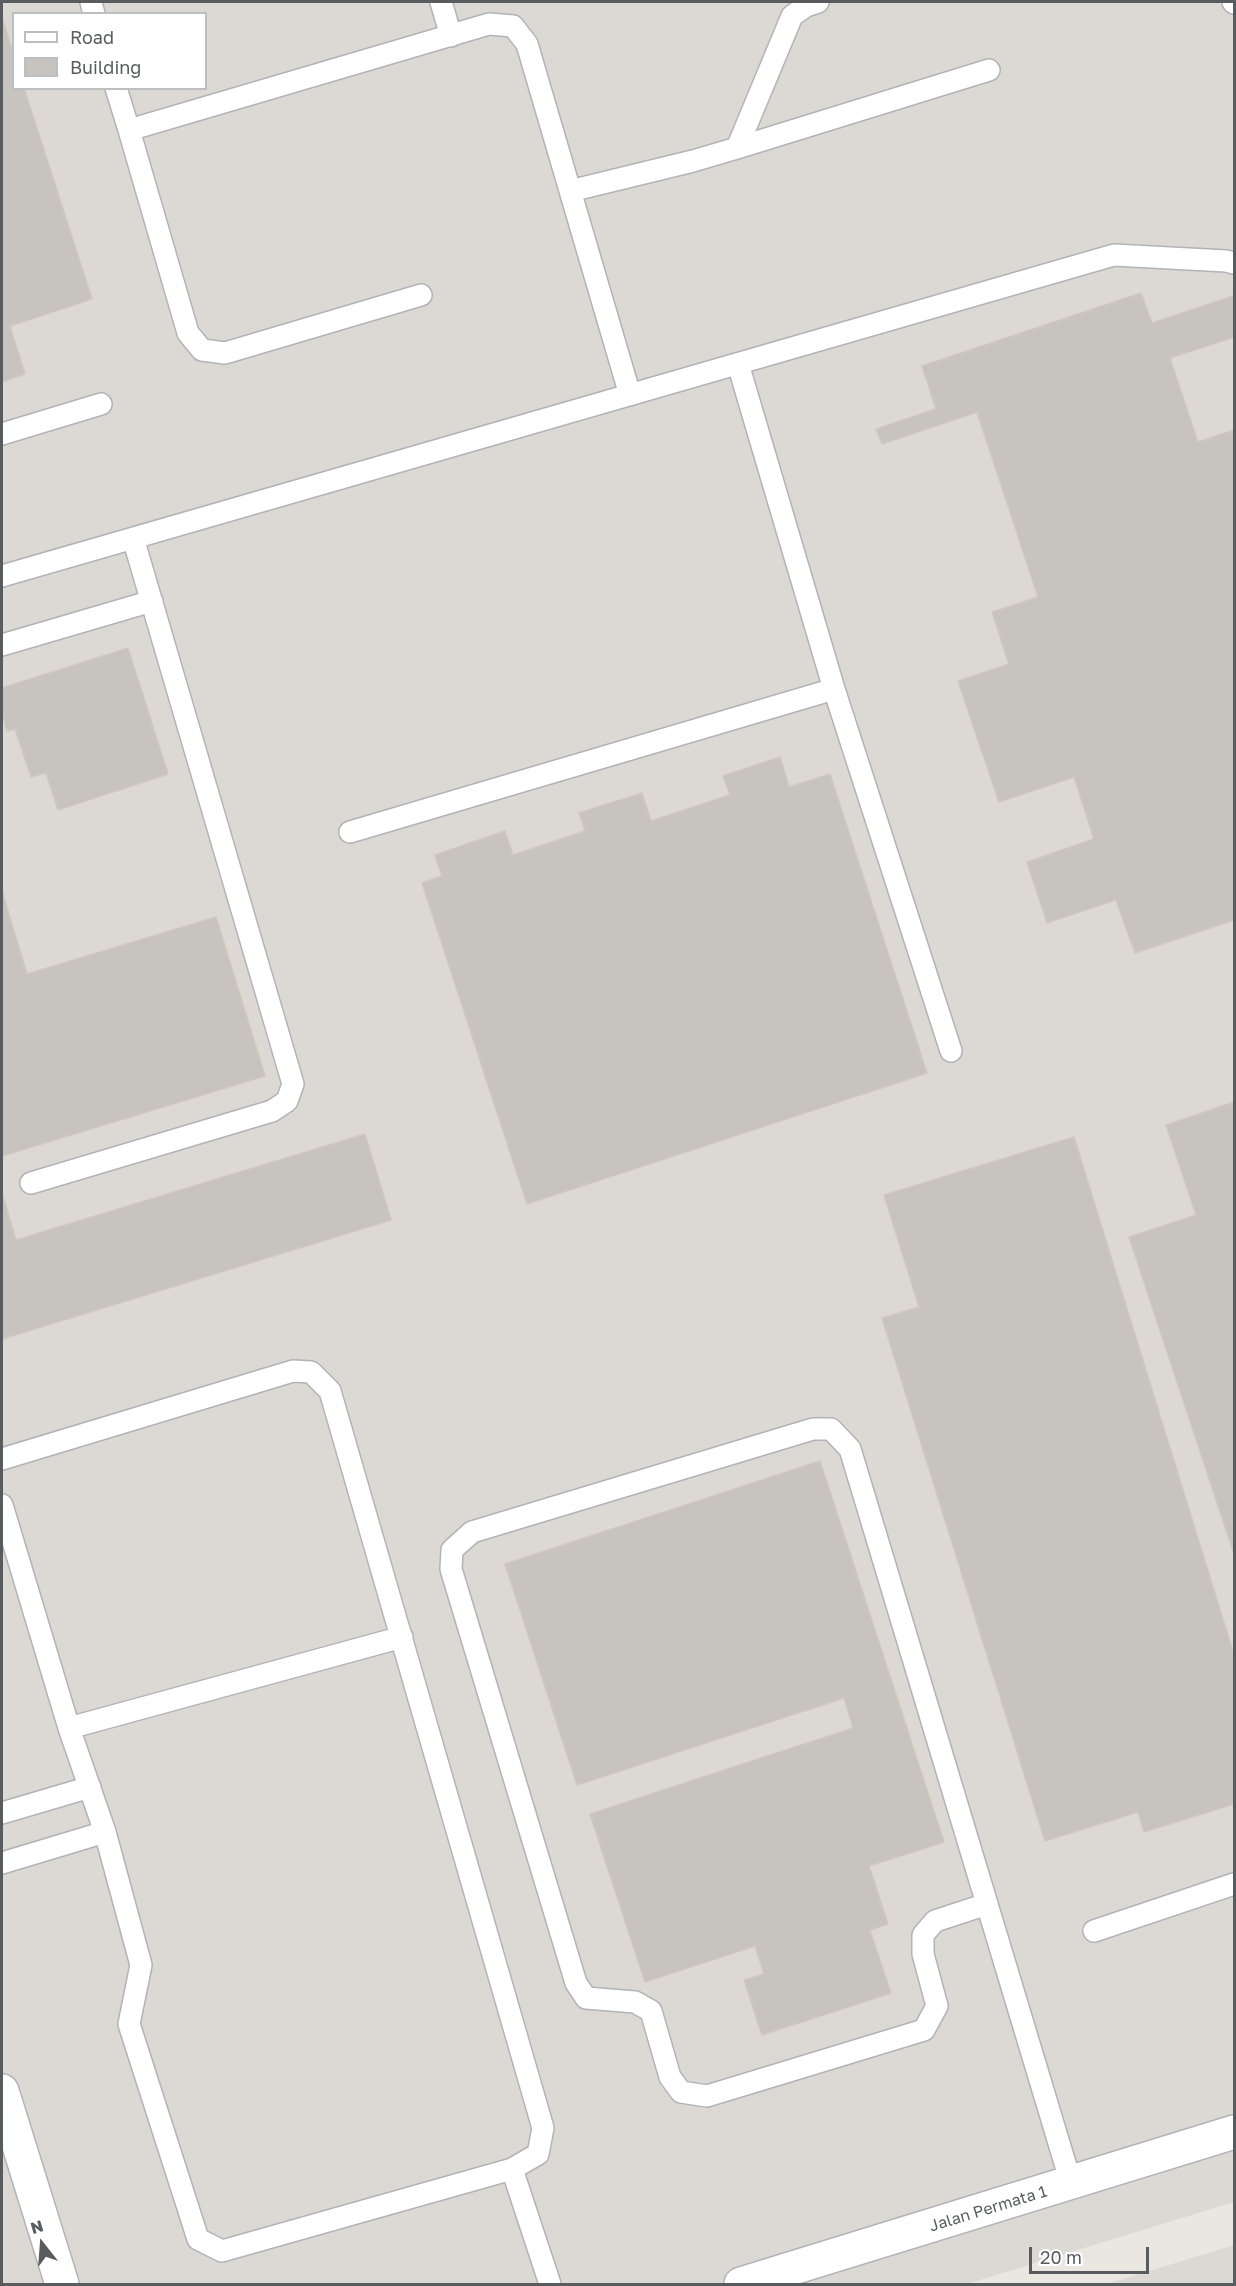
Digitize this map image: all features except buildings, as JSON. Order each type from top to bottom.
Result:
[{"type":"street","points":[[2,2091],[62,2284]]},
{"type":"street","name":"Jalan Permata 1","points":[[741,2284],[1234,2132]]},
{"type":"lane","points":[[441,2],[451,36]]},
{"type":"lane","points":[[737,148],[792,16],[806,6],[818,2]]},
{"type":"lane","points":[[129,130],[489,24],[513,26],[527,44],[630,395]]},
{"type":"lane","points":[[570,191],[693,161],[989,69]]},
{"type":"lane","points":[[117,90],[189,333],[202,350],[225,353],[421,295]]},
{"type":"lane","points":[[2,576],[1114,255],[1234,263]]},
{"type":"lane","points":[[738,364],[834,689],[951,1051]]},
{"type":"lane","points":[[2,434],[100,404]]},
{"type":"lane","points":[[31,1183],[272,1112],[287,1101],[292,1093],[292,1075],[133,538]]},
{"type":"lane","points":[[2,645],[152,601]]},
{"type":"lane","points":[[350,832],[834,689]]},
{"type":"lane","points":[[2,1459],[292,1371],[311,1372],[330,1390],[543,2128],[538,2154],[512,2169],[222,2251],[198,2239],[129,2024],[141,1965],[105,1833],[69,1728],[2,1505]]},
{"type":"lane","points":[[987,1904],[935,1921],[923,1935],[923,1954],[937,2006],[924,2030],[707,2096],[681,2092],[670,2077],[651,2011],[635,2002],[586,1998],[576,1983],[451,1569],[452,1550],[472,1532],[813,1429],[831,1429],[850,1449],[987,1904],[1071,2183]]},
{"type":"lane","points":[[69,1728],[402,1637]]},
{"type":"lane","points":[[2,1813],[90,1786]]},
{"type":"lane","points":[[2,1863],[105,1833]]},
{"type":"lane","points":[[1094,1931],[1234,1884]]},
{"type":"lane","points":[[512,2169],[550,2284]]},
{"type":"shaded area","points":[[2,2],[1234,2],[1234,2202],[967,2284],[2,2284]]},
{"type":"shaded area","points":[[1234,2245],[1234,2284],[1107,2284]]}]
